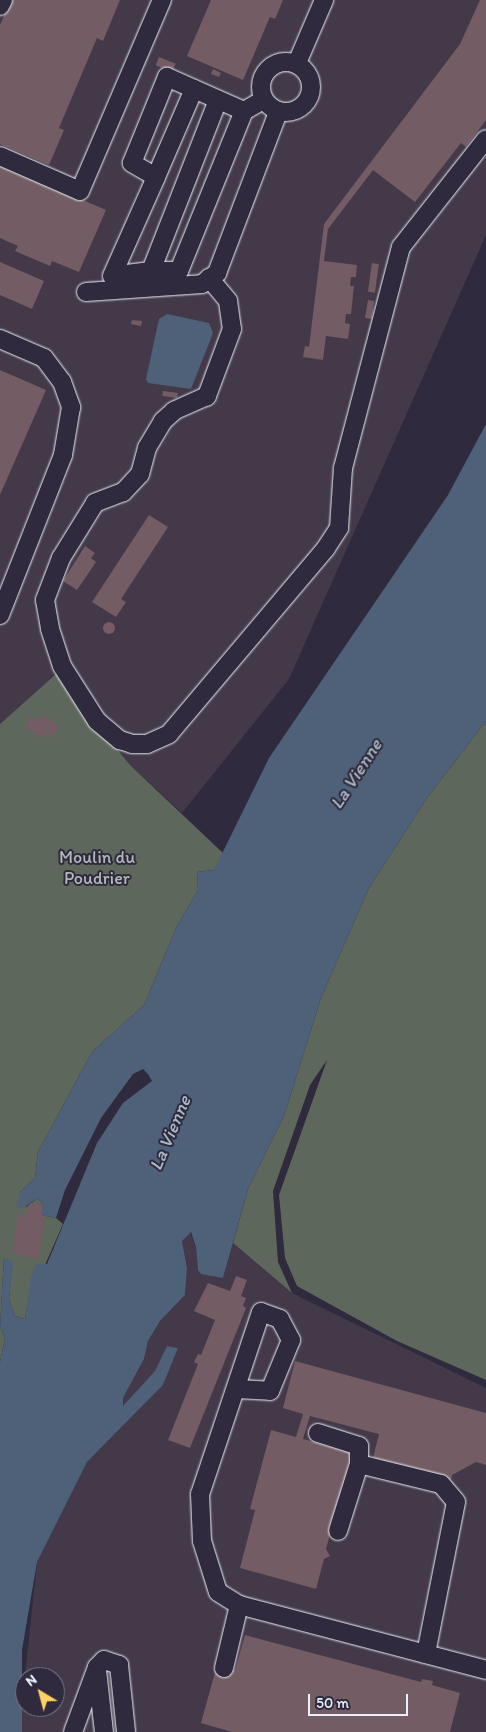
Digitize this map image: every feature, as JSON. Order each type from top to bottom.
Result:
[{"type":"lane","points":[[0,6],[3,0]]},
{"type":"lane","points":[[0,156],[80,191],[162,0]]},
{"type":"lane","points":[[297,63],[324,0]]},
{"type":"lane","points":[[280,61],[297,63],[308,73],[312,88],[307,103],[294,112],[278,112],[263,100],[260,84],[266,69],[280,61]]},
{"type":"lane","points":[[156,177],[132,163],[167,78],[244,111]]},
{"type":"lane","points":[[194,89],[112,276],[151,271],[179,271],[244,111],[263,100]]},
{"type":"lane","points":[[151,271],[218,100]]},
{"type":"lane","points":[[86,292],[202,284],[217,273],[278,112]]},
{"type":"lane","points":[[210,278],[228,302],[232,329],[207,396],[174,411],[163,421],[148,448],[140,474],[123,492],[96,503],[61,558],[45,600],[50,629],[62,666],[96,721],[120,740],[132,744],[147,744],[169,734],[326,548],[339,528],[343,468],[401,247],[486,139]]},
{"type":"lane","points":[[0,339],[44,358],[62,382],[70,407],[63,455],[0,615]]},
{"type":"lane","points":[[236,1389],[200,1494],[202,1541],[218,1592],[239,1605],[486,1670]]},
{"type":"lane","points":[[318,1433],[359,1446],[359,1464],[338,1530]]},
{"type":"lane","points":[[359,1464],[442,1484],[456,1502],[426,1654]]},
{"type":"lane","points":[[224,1668],[239,1605]]},
{"type":"lane","points":[[73,1732],[97,1667],[104,1660],[119,1664],[126,1732]]},
{"type":"lane","points":[[97,1667],[104,1732]]},
{"type":"shaded area","points":[[0,0],[486,0],[486,235],[289,679],[182,813],[130,765],[56,674],[0,724]]},
{"type":"shaded area","points":[[190,1232],[196,1247],[198,1270],[223,1278],[233,1243],[292,1293],[486,1388],[486,1732],[22,1732],[21,1717],[65,1717],[65,1667],[26,1667],[37,1562],[87,1462],[163,1385],[178,1348],[167,1346],[156,1371],[123,1407],[123,1398],[144,1359],[148,1341],[160,1321],[185,1295],[187,1268],[182,1241]]},
{"type":"green space","name":"Moulin du Poudrier","points":[[56,674],[130,765],[224,854],[214,870],[197,872],[198,890],[176,928],[144,1005],[92,1052],[38,1152],[35,1178],[20,1192],[26,1207],[38,1198],[43,1205],[41,1215],[56,1218],[63,1224],[27,1306],[25,1319],[15,1316],[9,1299],[12,1262],[4,1258],[0,1327],[0,724]]},
{"type":"green space","points":[[486,721],[486,1380],[397,1341],[297,1286],[285,1258],[279,1195],[327,1060],[310,1085],[273,1191],[278,1262],[292,1293],[233,1243],[248,1189],[284,1116],[321,998],[369,888],[427,798]]},
{"type":"green space","points":[[0,1327],[5,1338],[0,1362]]},
{"type":"water","points":[[167,314],[209,323],[213,333],[191,389],[148,383],[146,379],[159,319]]},
{"type":"water","name":"La Vienne","points":[[486,424],[486,721],[427,798],[369,888],[321,998],[284,1116],[248,1189],[223,1278],[201,1274],[198,1270],[196,1247],[191,1232],[182,1241],[187,1268],[185,1295],[160,1321],[148,1341],[144,1359],[123,1398],[123,1406],[155,1371],[167,1346],[178,1348],[163,1385],[87,1462],[37,1562],[22,1650],[22,1667],[15,1667],[15,1717],[22,1717],[22,1732],[0,1732],[0,1362],[5,1338],[0,1327],[4,1257],[13,1262],[9,1299],[15,1316],[25,1319],[31,1276],[36,1264],[47,1264],[97,1143],[123,1103],[152,1081],[148,1074],[143,1069],[133,1074],[101,1118],[65,1190],[56,1218],[41,1215],[43,1205],[38,1198],[23,1208],[16,1207],[20,1192],[35,1178],[38,1152],[92,1052],[144,1005],[176,928],[198,890],[197,872],[214,870],[269,758],[448,495]]},
{"type":"building","points":[[11,0],[120,0],[103,41],[97,38],[59,128],[64,130],[49,165],[0,144],[0,25]]},
{"type":"building","points":[[211,0],[283,0],[275,19],[270,17],[243,80],[187,56]]},
{"type":"building","points":[[480,0],[486,0],[486,120],[466,147],[461,143],[415,202],[373,170],[328,229],[324,261],[357,265],[356,277],[351,277],[350,286],[354,286],[351,314],[346,314],[345,323],[350,324],[348,339],[326,336],[323,360],[303,357],[305,346],[309,347],[324,224],[460,44]]},
{"type":"building","points":[[159,57],[176,64],[172,72],[156,65]]},
{"type":"building","points":[[213,69],[221,73],[219,77],[211,74]]},
{"type":"building","points":[[0,164],[106,210],[79,272],[52,261],[50,266],[15,251],[18,246],[0,238]]},
{"type":"building","points":[[0,262],[44,281],[32,309],[0,295]]},
{"type":"building","points":[[372,263],[379,264],[375,293],[368,292]]},
{"type":"building","points":[[368,300],[374,301],[372,319],[365,318]]},
{"type":"building","points":[[132,320],[142,321],[141,326],[131,324]]},
{"type":"building","points":[[0,370],[46,390],[0,495]]},
{"type":"building","points":[[163,391],[178,393],[177,398],[162,396]]},
{"type":"building","points":[[149,515],[168,527],[121,599],[126,602],[116,617],[92,602]]},
{"type":"building","points":[[85,546],[95,553],[91,558],[96,562],[77,590],[63,581]]},
{"type":"building","points":[[107,622],[111,622],[115,628],[111,634],[107,634],[103,630],[103,626]]},
{"type":"building","points":[[42,715],[60,727],[53,737],[46,732],[42,737],[25,726],[31,717],[37,721]]},
{"type":"building","points":[[30,1203],[43,1205],[41,1215],[45,1216],[38,1259],[12,1253],[18,1214],[25,1215]]},
{"type":"building","points":[[236,1276],[247,1280],[241,1296],[246,1298],[243,1306],[246,1308],[190,1448],[168,1440],[198,1364],[194,1362],[198,1354],[201,1355],[215,1320],[194,1311],[208,1283],[230,1291]]},
{"type":"building","points":[[295,1361],[486,1413],[486,1465],[476,1462],[452,1475],[451,1480],[373,1458],[379,1434],[310,1416],[303,1439],[352,1452],[326,1549],[330,1556],[324,1559],[316,1589],[240,1568],[255,1510],[250,1509],[271,1430],[296,1437],[303,1414],[283,1408]]},
{"type":"building","points":[[245,1635],[421,1682],[422,1679],[433,1681],[432,1685],[460,1693],[450,1732],[232,1732],[201,1723],[217,1665],[235,1670]]}]
